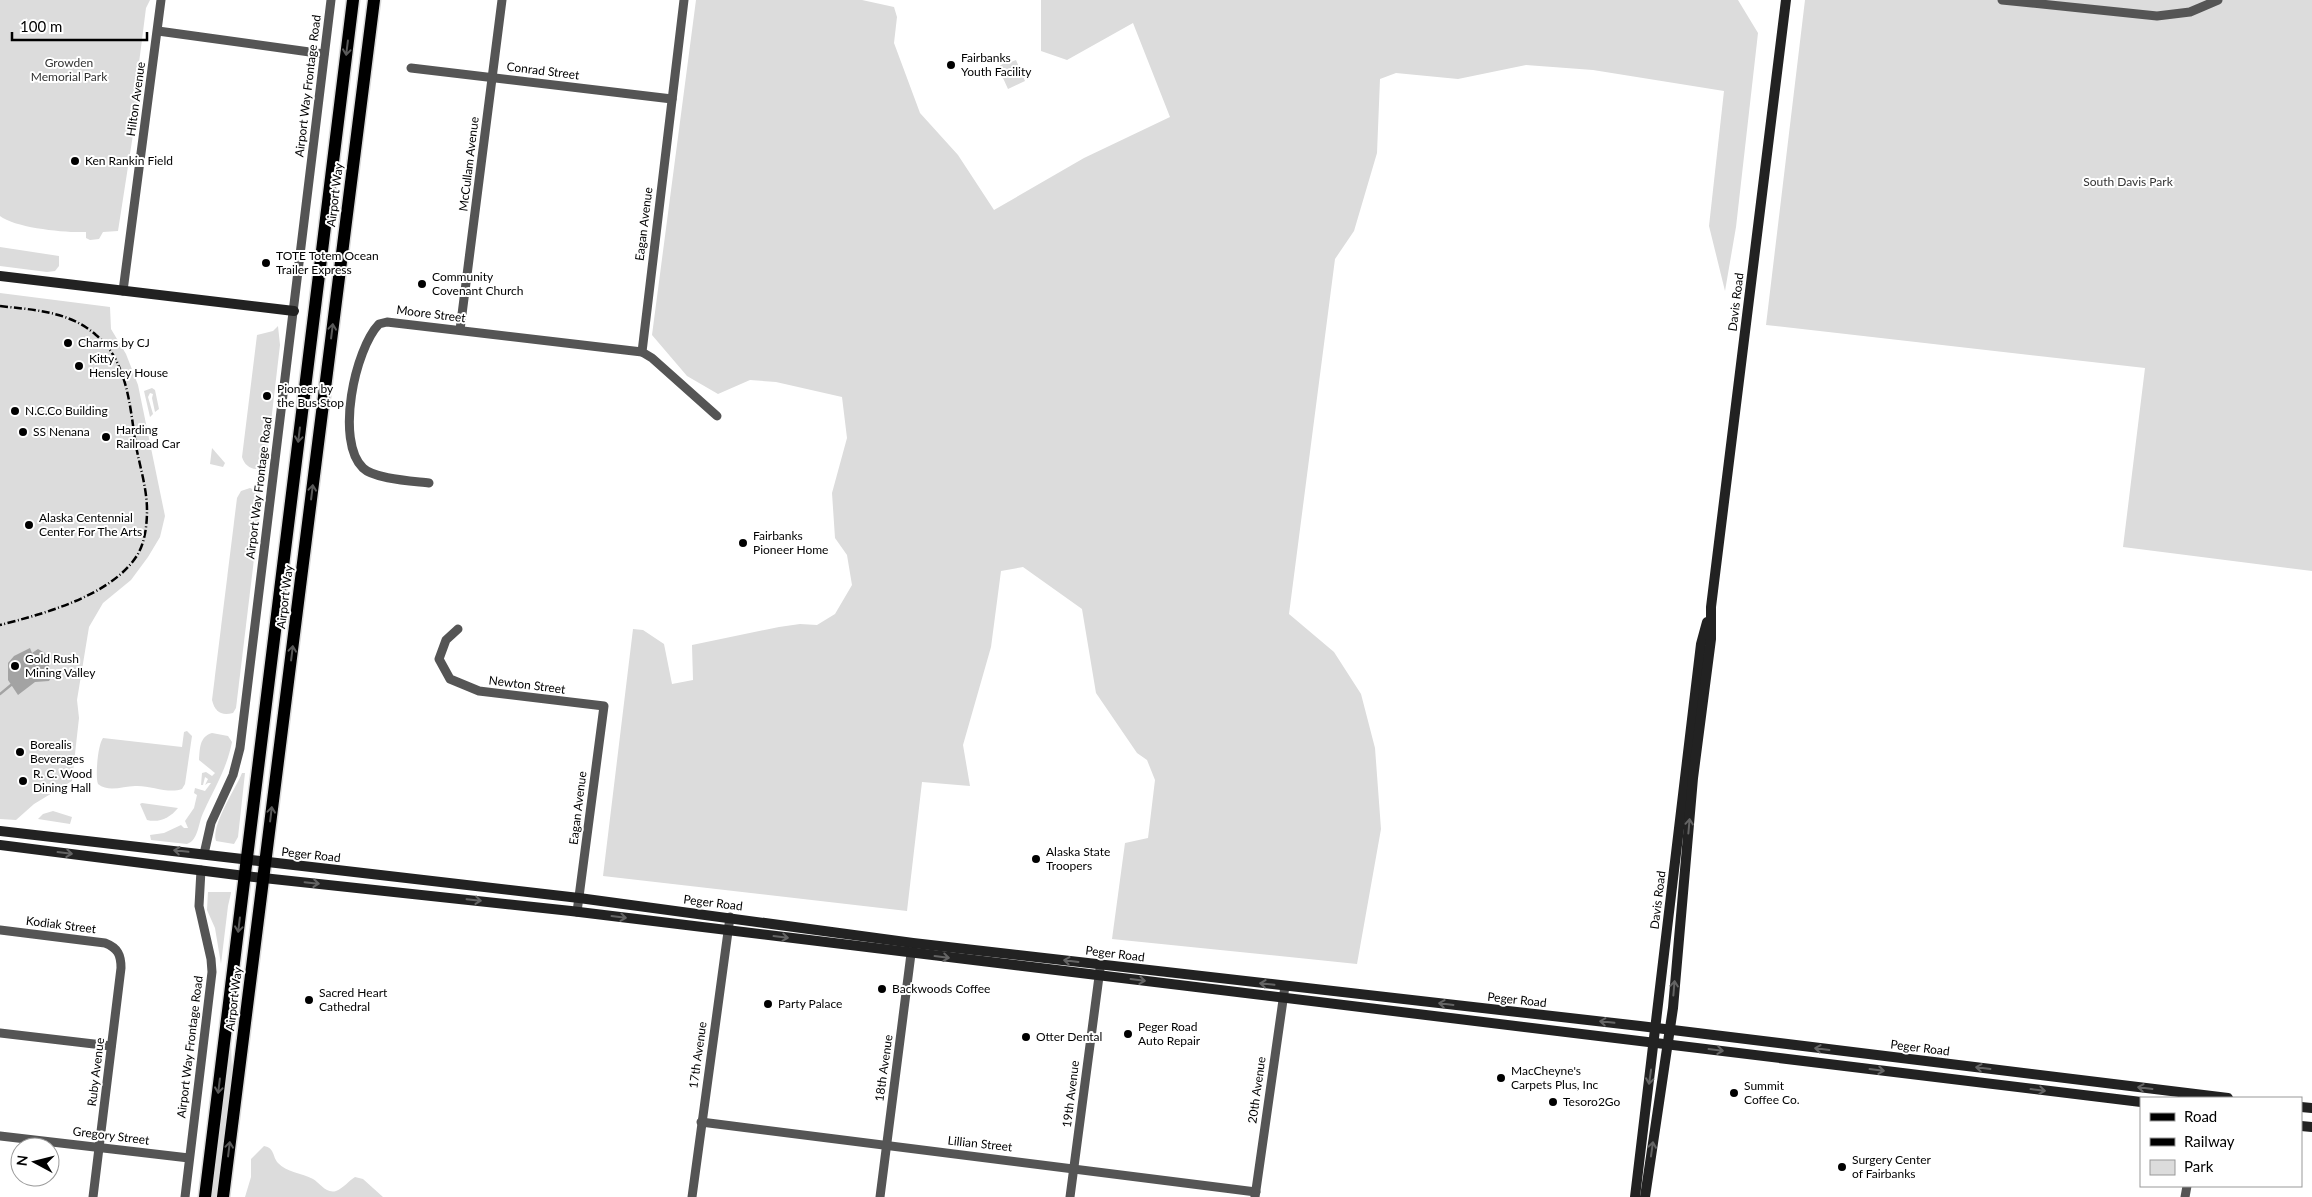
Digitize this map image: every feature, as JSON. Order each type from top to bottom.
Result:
[{"type":"main road","name":"Airport Way","points":[[205,1197],[353,0]]},
{"type":"main road","name":"Airport Way","points":[[223,1197],[374,0]]},
{"type":"main road","name":"Davis Road","points":[[1645,1197],[1669,1030],[1693,778],[1710,639],[1711,607],[1786,0]]},
{"type":"main road","points":[[0,276],[294,311]]},
{"type":"main road","name":"Davis Road","points":[[1635,1197],[1702,644],[1711,607]]},
{"type":"main road","name":"Peger Road","points":[[0,831],[730,917],[912,948],[1099,976],[2140,1102]]},
{"type":"main road","name":"Peger Road","points":[[0,845],[245,876],[728,930],[1100,965],[1656,1028],[2220,1097]]},
{"type":"street","name":"Hilton Avenue","points":[[123,291],[161,0]]},
{"type":"street","name":"Airport Way Frontage Road","points":[[204,854],[211,823],[233,775],[240,748],[331,0]]},
{"type":"street","name":"McCullam Avenue","points":[[460,330],[502,0]]},
{"type":"street","name":"Eagan Avenue","points":[[642,352],[684,0]]},
{"type":"street","points":[[2002,0],[2157,16],[2190,12],[2218,0]]},
{"type":"street","points":[[158,31],[324,54]]},
{"type":"street","name":"Conrad Street","points":[[410,68],[672,99]]},
{"type":"street","name":"Moore Street","points":[[429,483],[375,475],[363,469],[354,458],[349,438],[348,420],[357,372],[368,341],[379,324],[387,322],[642,352]]},
{"type":"street","points":[[642,352],[652,358],[718,416]]},
{"type":"street","name":"Newton Street","points":[[458,628],[446,640],[439,659],[450,679],[479,692],[604,706]]},
{"type":"street","name":"Eagan Avenue","points":[[577,912],[604,706]]},
{"type":"street","name":"Airport Way Frontage Road","points":[[184,1197],[212,972],[212,959],[198,906],[201,870]]},
{"type":"street","name":"17th Avenue","points":[[692,1197],[730,917]]},
{"type":"street","name":"Kodiak Street","points":[[0,930],[100,942],[117,950]]},
{"type":"street","name":"18th Avenue","points":[[880,1197],[912,948]]},
{"type":"street","name":"Ruby Avenue","points":[[93,1197],[121,968],[117,950]]},
{"type":"street","name":"19th Avenue","points":[[1070,1197],[1100,965]]},
{"type":"street","name":"20th Avenue","points":[[1255,1194],[1285,986]]},
{"type":"street","points":[[0,1033],[111,1046]]},
{"type":"street","name":"Lillian Street","points":[[701,1122],[886,1147],[1074,1168],[1255,1194]]},
{"type":"street","name":"Gregory Street","points":[[0,1136],[189,1158]]},
{"type":"green space","name":"Growden Memorial Park","points":[[0,0],[150,0],[146,8],[139,63],[141,83],[118,231],[103,232],[99,239],[90,240],[86,238],[86,232],[54,231],[29,227],[0,216]]},
{"type":"green space","points":[[696,0],[862,0],[894,7],[897,17],[894,43],[920,113],[958,155],[994,210],[1084,158],[1170,117],[1133,23],[1067,60],[1041,51],[1041,0],[1738,0],[1758,33],[1736,227],[1725,291],[1709,226],[1724,91],[1593,70],[1526,65],[1458,79],[1396,73],[1380,79],[1377,153],[1354,231],[1335,259],[1289,614],[1334,652],[1361,694],[1375,748],[1381,829],[1357,964],[1112,939],[1125,843],[1148,838],[1155,780],[1147,760],[1137,753],[1096,693],[1082,609],[1023,567],[1001,571],[991,647],[963,745],[970,786],[922,782],[907,911],[603,876],[633,629],[643,630],[664,644],[672,684],[693,680],[692,645],[779,627],[800,624],[817,625],[835,614],[852,585],[847,555],[835,538],[832,493],[847,438],[842,397],[776,382],[750,380],[718,394],[687,376],[652,335]]},
{"type":"green space","name":"South Davis Park","points":[[1805,0],[2312,0],[2312,571],[2123,547],[2145,368],[1766,325]]},
{"type":"green space","points":[[1016,60],[1025,81],[1008,89],[998,67],[1007,61],[1008,63]]},
{"type":"green space","points":[[0,247],[59,256],[59,266],[55,271],[47,272],[0,266]]},
{"type":"green space","points":[[0,293],[110,307],[111,329],[126,354],[138,385],[165,516],[160,537],[148,557],[131,580],[103,603],[89,627],[77,700],[79,718],[72,781],[34,804],[16,820],[0,819]]},
{"type":"green space","points":[[278,326],[280,345],[266,465],[255,469],[246,464],[242,457],[257,335],[273,331]]},
{"type":"green space","points":[[152,388],[155,390],[159,409],[155,412],[153,394],[150,393],[148,397],[153,414],[150,417],[144,391]]},
{"type":"green space","points":[[212,448],[225,463],[223,467],[210,464]]},
{"type":"green space","points":[[250,488],[260,492],[261,501],[236,708],[233,713],[225,714],[215,708],[212,700],[237,498],[241,491]]},
{"type":"green space","points":[[187,731],[192,736],[185,784],[182,789],[171,791],[135,786],[111,789],[98,784],[98,760],[103,738],[182,747],[184,732]]},
{"type":"green space","points":[[212,733],[228,736],[232,742],[224,769],[202,815],[194,839],[187,844],[151,840],[150,835],[164,833],[181,825],[184,828],[188,828],[185,821],[194,808],[197,795],[194,793],[195,788],[205,791],[211,783],[205,785],[208,779],[205,777],[203,785],[201,785],[202,773],[206,772],[212,776],[215,773],[199,760],[202,740]]},
{"type":"green space","points":[[242,773],[245,773],[238,837],[234,844],[216,841],[215,834],[220,817]]},
{"type":"green space","points":[[140,804],[178,808],[164,819],[151,821],[147,820]]},
{"type":"green space","points":[[53,811],[72,817],[70,824],[38,819],[43,814]]},
{"type":"green space","points":[[208,892],[231,892],[221,964],[215,928],[207,910]]},
{"type":"green space","points":[[229,1044],[231,1044],[232,1071],[217,1197],[210,1197]]},
{"type":"green space","points":[[264,1146],[272,1150],[281,1166],[313,1179],[329,1191],[339,1190],[355,1177],[363,1179],[383,1197],[245,1197],[251,1177],[251,1159]]},
{"type":"shaded area","points":[[30,648],[32,653],[38,649],[45,653],[52,676],[49,681],[35,682],[18,695],[8,680],[8,663],[14,656]]},
{"type":"waterway","points":[[0,694],[11,685]]},
{"type":"railway","points":[[0,306],[63,316],[86,327],[104,342],[116,359],[123,378],[147,502],[147,522],[142,546],[136,557],[124,571],[110,583],[74,602],[0,625]]},
{"type":"place","name":"Fairbanks Youth Facility","points":[[951,65]]},
{"type":"place","name":"Ken Rankin Field","points":[[75,161]]},
{"type":"place","name":"TOTE Totem Ocean Trailer Express","points":[[266,263]]},
{"type":"place","name":"Community Covenant Church","points":[[422,284]]},
{"type":"place","name":"Charms by CJ","points":[[68,343]]},
{"type":"place","name":"Kitty Hensley House","points":[[79,366]]},
{"type":"place","name":"Pioneer by the Bus Stop","points":[[267,396]]},
{"type":"place","name":"N.C.Co Building","points":[[15,411]]},
{"type":"place","name":"SS Nenana","points":[[23,432]]},
{"type":"place","name":"Harding Railroad Car","points":[[106,437]]},
{"type":"place","name":"Alaska Centennial Center For The Arts","points":[[29,525]]},
{"type":"place","name":"Fairbanks Pioneer Home","points":[[743,543]]},
{"type":"place","name":"Gold Rush Mining Valley","points":[[15,666]]},
{"type":"place","name":"Borealis Beverages","points":[[20,752]]},
{"type":"place","name":"R. C. Wood Dining Hall","points":[[23,781]]},
{"type":"place","name":"Alaska State Troopers","points":[[1036,859]]},
{"type":"place","name":"Backwoods Coffee","points":[[882,989]]},
{"type":"place","name":"Sacred Heart Cathedral","points":[[309,1000]]},
{"type":"place","name":"Party Palace","points":[[768,1004]]},
{"type":"place","name":"Peger Road Auto Repair","points":[[1128,1034]]},
{"type":"place","name":"Otter Dental","points":[[1026,1037]]},
{"type":"place","name":"MacCheyne's Carpets Plus, Inc","points":[[1501,1078]]},
{"type":"place","name":"Summit Coffee Co.","points":[[1734,1093]]},
{"type":"place","name":"Tesoro2Go","points":[[1553,1102]]},
{"type":"place","name":"Surgery Center of Fairbanks","points":[[1842,1167]]}]
